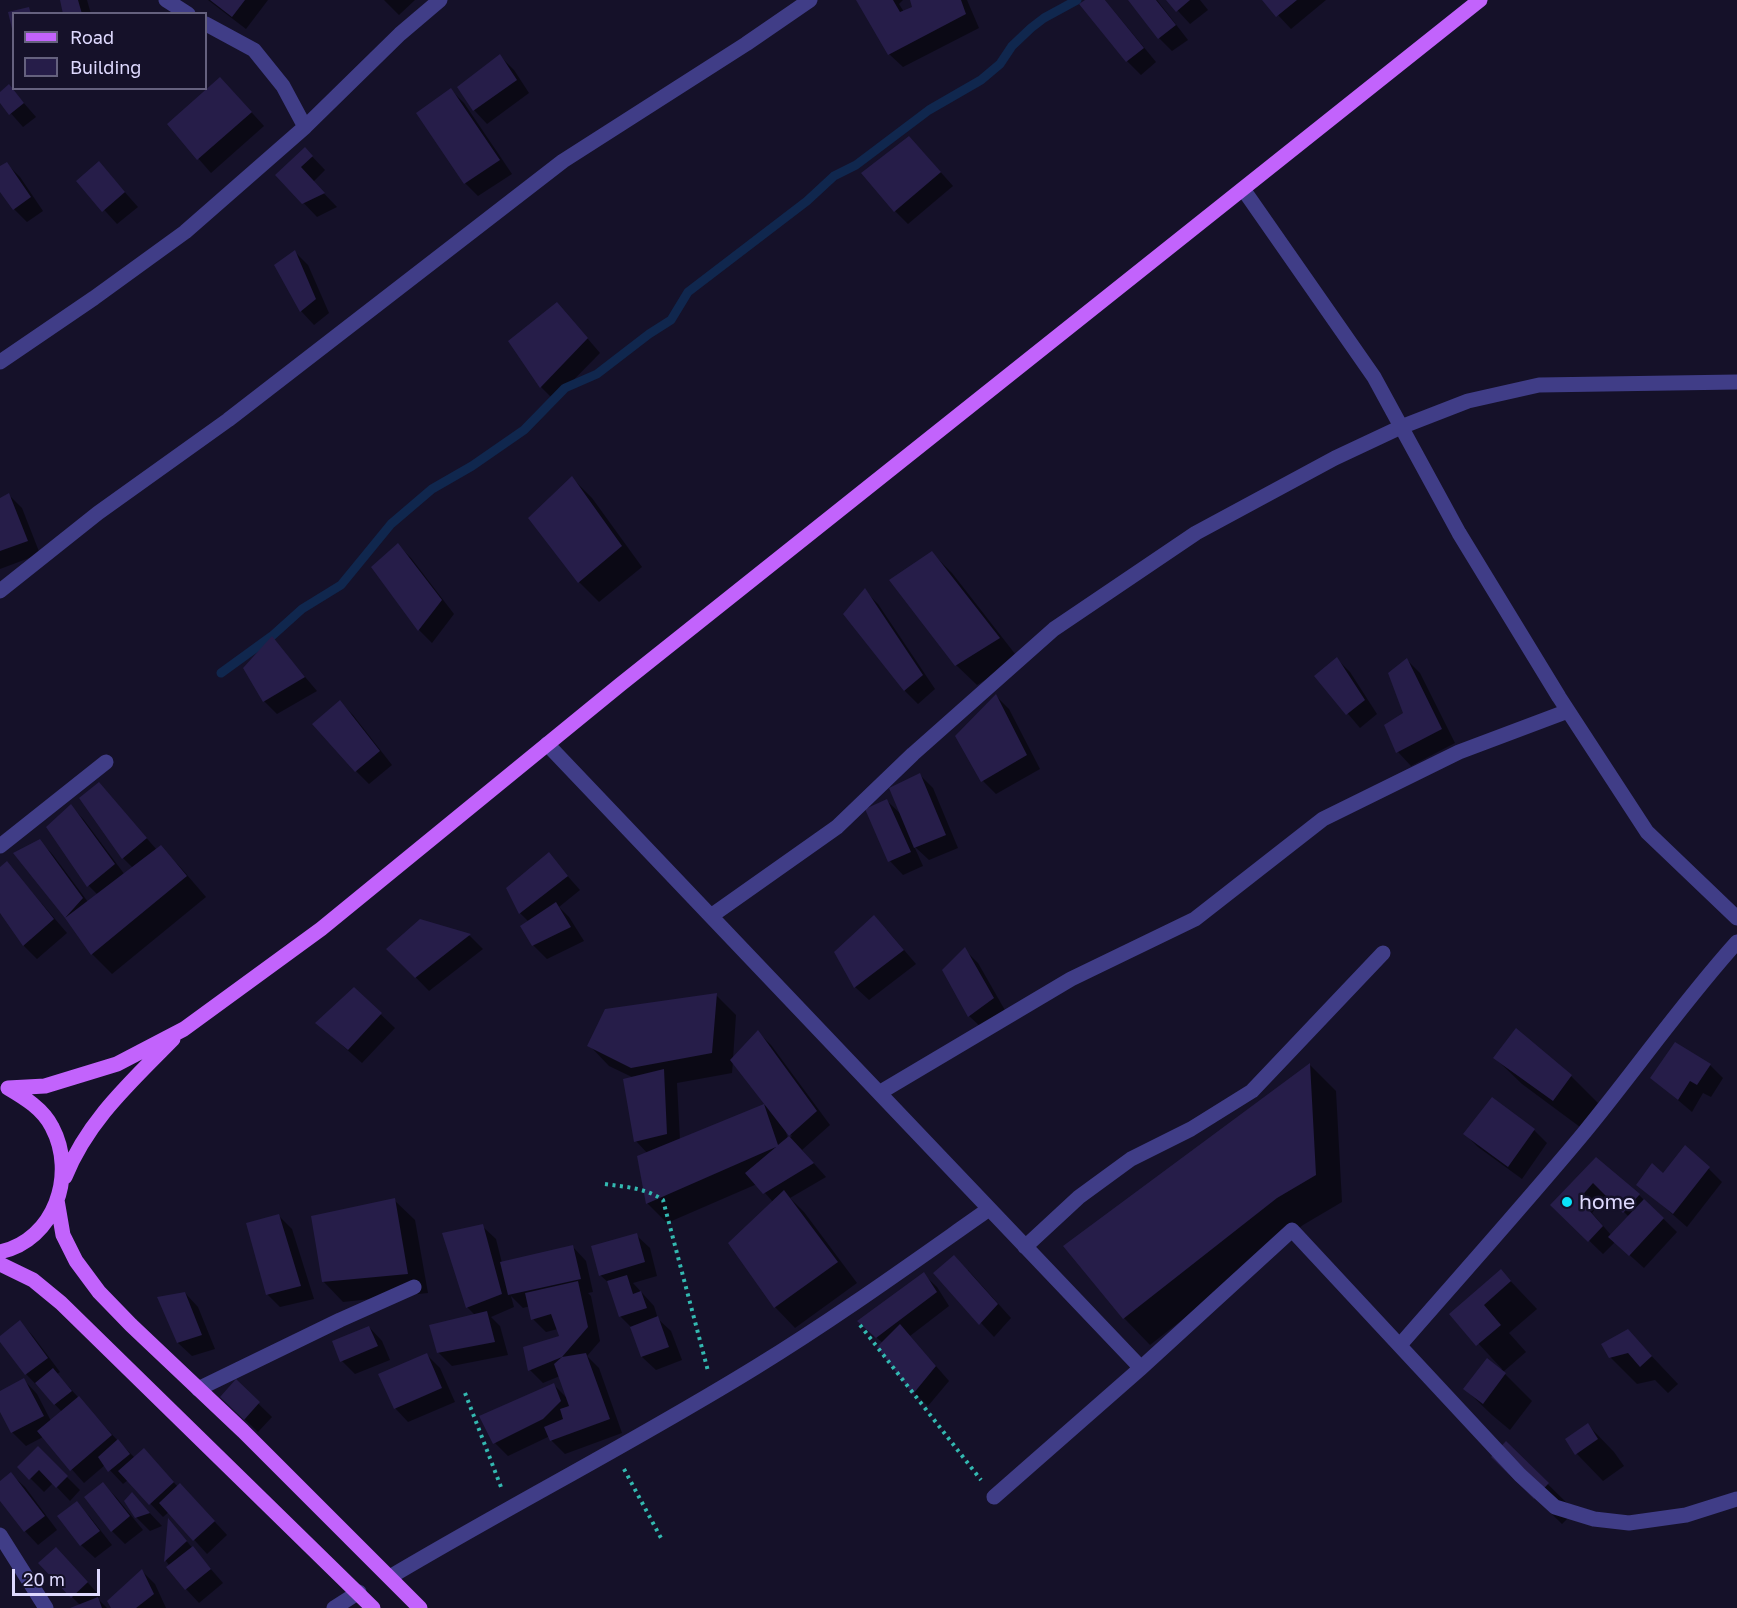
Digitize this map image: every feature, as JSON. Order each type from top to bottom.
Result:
[{"type":"main road","points":[[4,1088],[45,1086],[117,1064],[184,1029],[321,929],[547,744],[1480,0]]},
{"type":"main road","points":[[0,1252],[10,1250],[35,1234],[54,1210],[75,1153],[92,1125],[184,1029]]},
{"type":"main road","points":[[4,1088],[32,1103],[52,1126],[62,1154],[63,1184]]},
{"type":"main road","points":[[57,1200],[63,1235],[76,1261],[99,1293],[420,1608]]},
{"type":"main road","points":[[0,1264],[33,1280],[62,1303],[373,1608]]},
{"type":"street","points":[[166,0],[185,12]]},
{"type":"street","points":[[0,362],[185,232],[305,128],[400,34],[440,0]]},
{"type":"street","points":[[0,591],[98,513],[228,420],[563,161],[746,44],[810,0]]},
{"type":"street","points":[[207,25],[254,50],[282,86],[305,128]]},
{"type":"street","points":[[1243,189],[1374,377],[1459,533],[1568,711],[1647,832],[1737,918]]},
{"type":"street","points":[[711,916],[837,827],[913,754],[1054,629],[1196,533],[1335,458],[1401,427],[1468,401],[1539,385],[1737,382]]},
{"type":"street","points":[[879,1093],[1071,979],[1195,919],[1323,819],[1459,752],[1568,711]]},
{"type":"street","points":[[547,744],[1141,1368]]},
{"type":"street","points":[[0,846],[106,762]]},
{"type":"street","points":[[1400,1345],[1583,1133],[1711,971],[1737,942]]},
{"type":"street","points":[[1025,1247],[1079,1197],[1131,1159],[1191,1129],[1252,1091],[1383,953]]},
{"type":"street","points":[[390,1577],[757,1367],[847,1308],[989,1209]]},
{"type":"street","points":[[994,1497],[1141,1368],[1292,1230],[1520,1475],[1555,1507],[1594,1519],[1629,1523],[1686,1515],[1737,1499]]},
{"type":"street","points":[[198,1389],[414,1287]]},
{"type":"street","points":[[0,1535],[46,1608]]},
{"type":"street","points":[[334,1608],[360,1593]]},
{"type":"path","points":[[605,1184],[644,1190],[663,1200],[713,1392]]},
{"type":"path","points":[[847,1308],[994,1497]]},
{"type":"path","points":[[465,1393],[509,1508]]},
{"type":"path","points":[[614,1450],[660,1538]]},
{"type":"building","points":[[60,0],[78,0],[81,12],[63,12]]},
{"type":"building","points":[[210,0],[245,0],[232,17]]},
{"type":"building","points":[[856,0],[893,0],[900,12],[912,7],[910,0],[961,0],[966,14],[888,55]]},
{"type":"building","points":[[1085,0],[1105,0],[1144,48],[1126,62],[1079,4]]},
{"type":"building","points":[[1128,0],[1156,0],[1176,25],[1158,39]]},
{"type":"building","points":[[1166,0],[1190,0],[1176,12]]},
{"type":"building","points":[[1262,0],[1297,0],[1276,17]]},
{"type":"building","points":[[29,7],[30,12],[12,12],[12,29],[8,12]]},
{"type":"building","points":[[500,54],[517,80],[473,111],[457,87]]},
{"type":"building","points":[[220,77],[252,112],[197,160],[167,124]]},
{"type":"building","points":[[9,84],[24,103],[9,115],[0,103],[0,92]]},
{"type":"building","points":[[451,88],[500,160],[464,184],[416,113]]},
{"type":"building","points":[[909,136],[941,172],[894,212],[861,173]]},
{"type":"building","points":[[305,147],[313,156],[301,167],[325,193],[302,204],[275,175]]},
{"type":"building","points":[[99,161],[125,192],[102,212],[76,181]]},
{"type":"building","points":[[7,162],[31,197],[13,210],[0,192],[0,166]]},
{"type":"building","points":[[295,250],[316,299],[300,312],[274,265]]},
{"type":"building","points":[[557,302],[588,338],[540,388],[508,341]]},
{"type":"building","points":[[572,476],[622,546],[578,583],[528,518]]},
{"type":"building","points":[[9,493],[28,541],[0,551],[0,498]]},
{"type":"building","points":[[398,543],[442,600],[418,631],[371,567]]},
{"type":"building","points":[[932,551],[1000,638],[955,666],[889,580]]},
{"type":"building","points":[[865,588],[923,675],[904,691],[843,614]]},
{"type":"building","points":[[272,636],[305,677],[263,702],[243,668]]},
{"type":"building","points":[[1337,657],[1365,700],[1346,715],[1314,676]]},
{"type":"building","points":[[1407,658],[1442,729],[1396,753],[1384,725],[1403,713],[1388,673]]},
{"type":"building","points":[[996,694],[1027,755],[981,782],[955,736]]},
{"type":"building","points":[[340,700],[380,751],[355,772],[312,724]]},
{"type":"building","points":[[920,773],[946,835],[914,848],[889,788]]},
{"type":"building","points":[[99,782],[147,838],[122,859],[79,798]]},
{"type":"building","points":[[887,799],[911,852],[888,862],[865,809]]},
{"type":"building","points":[[71,804],[115,864],[87,887],[46,827]]},
{"type":"building","points":[[40,839],[83,898],[65,918],[13,853]]},
{"type":"building","points":[[161,845],[187,876],[91,955],[65,918]]},
{"type":"building","points":[[549,852],[568,876],[519,914],[506,888]]},
{"type":"building","points":[[7,861],[54,919],[23,946],[0,913],[0,867]]},
{"type":"building","points":[[556,902],[571,927],[532,946],[520,926]]},
{"type":"building","points":[[874,915],[904,950],[854,988],[834,952]]},
{"type":"building","points":[[420,919],[471,934],[415,978],[386,949]]},
{"type":"building","points":[[965,947],[994,998],[968,1017],[942,970]]},
{"type":"building","points":[[354,987],[382,1013],[348,1050],[315,1023]]},
{"type":"building","points":[[717,993],[712,1053],[631,1068],[587,1046],[605,1009]]},
{"type":"building","points":[[1516,1028],[1572,1075],[1553,1101],[1493,1058]]},
{"type":"building","points":[[758,1030],[817,1111],[789,1136],[730,1060]]},
{"type":"building","points":[[1675,1042],[1711,1064],[1697,1085],[1690,1081],[1678,1100],[1650,1078]]},
{"type":"building","points":[[1310,1063],[1316,1175],[1277,1198],[1123,1319],[1063,1246]]},
{"type":"building","points":[[664,1069],[667,1134],[634,1142],[623,1079]]},
{"type":"building","points":[[1492,1097],[1535,1129],[1508,1167],[1463,1134]]},
{"type":"building","points":[[764,1104],[778,1145],[789,1136],[814,1163],[763,1194],[745,1173],[776,1147],[646,1204],[637,1156]]},
{"type":"building","points":[[1685,1145],[1710,1167],[1673,1214],[1636,1185],[1652,1163],[1663,1173]]},
{"type":"building","name":"home","points":[[1596,1157],[1640,1194],[1623,1213],[1593,1183],[1579,1199],[1603,1226],[1588,1242],[1550,1205]]},
{"type":"building","points":[[784,1190],[838,1262],[774,1308],[728,1243]]},
{"type":"building","points":[[395,1198],[408,1274],[322,1282],[311,1216]]},
{"type":"building","name":"home","points":[[1644,1199],[1664,1218],[1629,1256],[1608,1237]]},
{"type":"building","points":[[279,1214],[301,1286],[266,1295],[246,1223]]},
{"type":"building","points":[[483,1224],[502,1294],[466,1308],[442,1233]]},
{"type":"building","points":[[637,1233],[645,1262],[599,1276],[591,1246]]},
{"type":"building","points":[[573,1245],[581,1279],[508,1295],[500,1262]]},
{"type":"building","points":[[954,1255],[998,1304],[979,1325],[933,1273]]},
{"type":"building","points":[[1501,1269],[1511,1281],[1484,1305],[1501,1325],[1476,1346],[1449,1314]]},
{"type":"building","points":[[924,1272],[937,1292],[876,1338],[857,1321]]},
{"type":"building","points":[[627,1275],[633,1294],[641,1291],[647,1308],[619,1317],[607,1281]]},
{"type":"building","points":[[578,1281],[588,1327],[562,1357],[528,1371],[523,1347],[559,1336],[551,1314],[531,1320],[525,1293]]},
{"type":"building","points":[[185,1292],[202,1335],[177,1343],[157,1297]]},
{"type":"building","points":[[487,1311],[495,1342],[437,1353],[429,1325]]},
{"type":"building","points":[[658,1316],[669,1347],[641,1357],[630,1327]]},
{"type":"building","points":[[20,1320],[48,1358],[25,1375],[0,1342],[0,1336]]},
{"type":"building","points":[[900,1324],[936,1366],[913,1394],[877,1347]]},
{"type":"building","points":[[369,1326],[378,1346],[340,1362],[332,1341]]},
{"type":"building","points":[[1628,1329],[1652,1356],[1640,1367],[1628,1353],[1609,1358],[1601,1344]]},
{"type":"building","points":[[427,1353],[442,1388],[394,1409],[378,1374]]},
{"type":"building","points":[[586,1353],[610,1419],[550,1441],[544,1427],[563,1419],[560,1409],[569,1406],[554,1364],[562,1357]]},
{"type":"building","points":[[1487,1358],[1506,1373],[1483,1404],[1463,1389]]},
{"type":"building","points":[[53,1368],[72,1391],[54,1405],[35,1383]]},
{"type":"building","points":[[24,1378],[44,1416],[11,1433],[0,1412],[0,1391]]},
{"type":"building","points":[[236,1379],[260,1402],[244,1420],[220,1397]]},
{"type":"building","points":[[554,1383],[561,1401],[543,1419],[493,1444],[479,1416]]},
{"type":"building","points":[[79,1396],[112,1435],[70,1471],[37,1431]]},
{"type":"building","points":[[1588,1423],[1598,1439],[1575,1455],[1565,1439]]},
{"type":"building","points":[[118,1439],[130,1454],[108,1472],[98,1457]]},
{"type":"building","points":[[1506,1441],[1549,1483],[1534,1499],[1491,1457]]},
{"type":"building","points":[[38,1446],[68,1476],[56,1488],[39,1470],[29,1480],[17,1467]]},
{"type":"building","points":[[144,1448],[174,1482],[149,1505],[118,1471]]},
{"type":"building","points":[[11,1472],[45,1516],[24,1532],[0,1501],[0,1481]]},
{"type":"building","points":[[103,1482],[130,1516],[111,1532],[84,1497]]},
{"type":"building","points":[[180,1483],[215,1521],[193,1541],[159,1503]]},
{"type":"building","points":[[132,1492],[150,1513],[135,1518],[124,1501]]},
{"type":"building","points":[[77,1501],[100,1531],[80,1546],[57,1516]]},
{"type":"building","points":[[168,1518],[187,1541],[164,1562]]},
{"type":"building","points":[[193,1546],[211,1569],[185,1590],[166,1567]]},
{"type":"building","points":[[56,1547],[88,1582],[71,1598],[38,1563]]},
{"type":"building","points":[[142,1569],[154,1594],[136,1608],[111,1608],[107,1601]]},
{"type":"building","points":[[98,1597],[102,1608],[70,1608]]},
{"type":"waterway","points":[[221,673],[272,636],[302,609],[341,585],[391,524],[432,489],[472,466],[524,430],[565,388],[597,374],[671,320],[688,292],[807,201],[834,176],[856,165],[929,110],[981,80],[1000,64],[1012,46],[1031,28],[1077,0]]},
{"type":"place","name":"home","points":[[1567,1202]]}]
